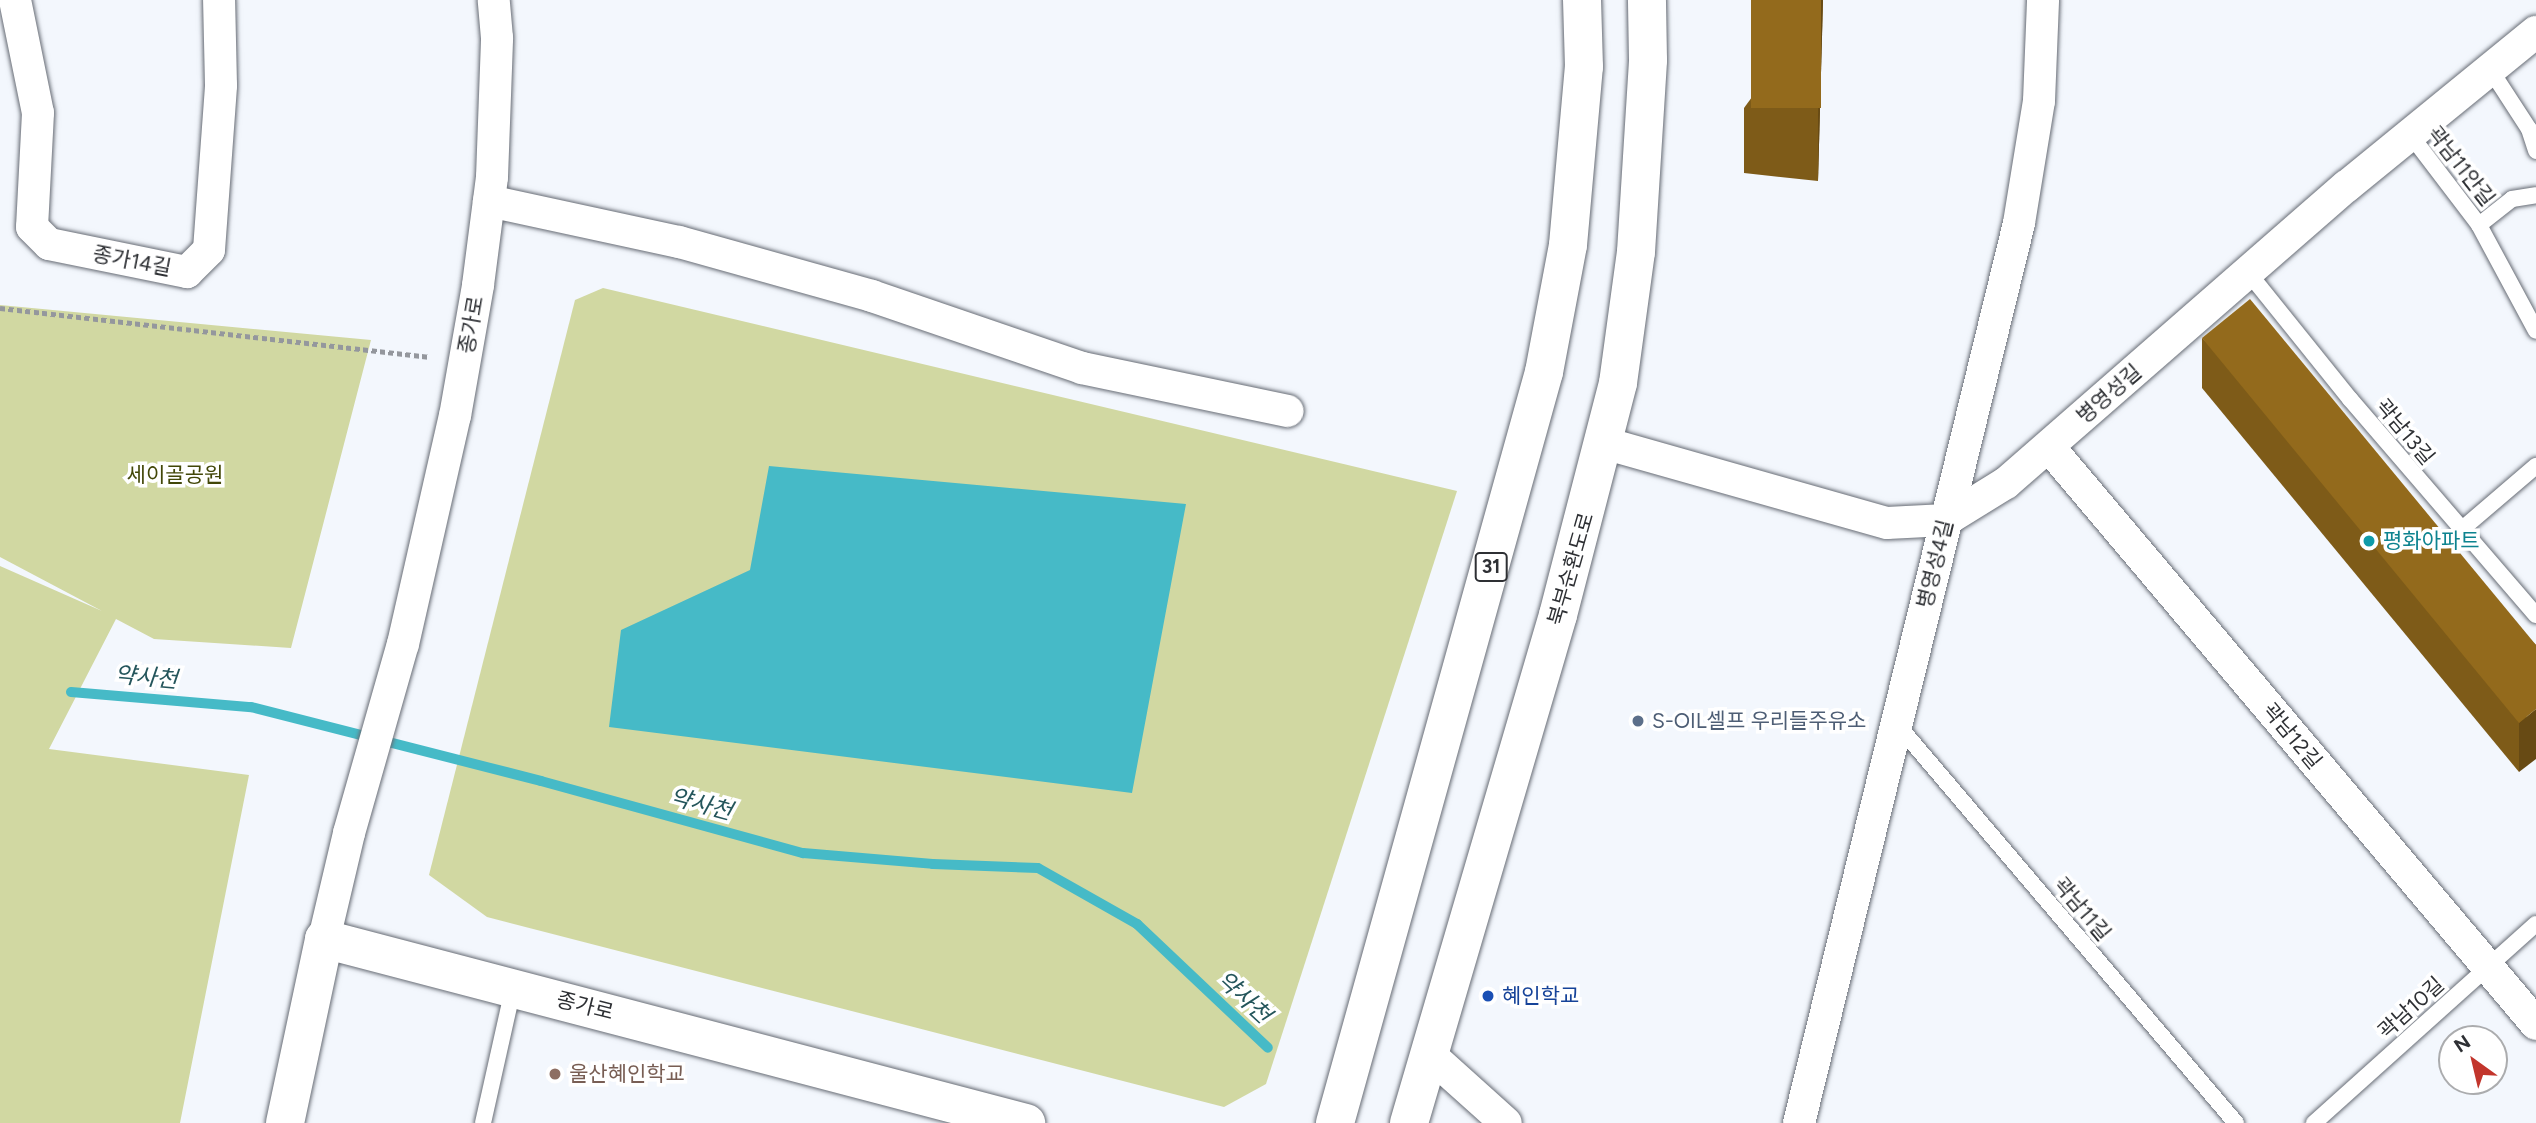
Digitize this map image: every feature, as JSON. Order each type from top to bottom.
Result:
[{"type":"main road","name":"31","points":[[1335,1123],[1544,372],[1568,245],[1584,67],[1582,0]]},
{"type":"main road","name":"북부순환도로","points":[[1409,1123],[1558,615],[1618,383],[1636,252],[1648,60],[1647,0]]},
{"type":"main road","name":"종가로","points":[[324,939],[1026,1123]]},
{"type":"main road","points":[[285,1123],[324,939]]},
{"type":"street","name":"종가14길","points":[[15,0],[38,113],[32,227],[50,244],[187,272],[209,250],[220,85],[219,0]]},
{"type":"street","name":"종가로","points":[[324,939],[349,833],[403,644],[427,547],[465,359],[489,201],[497,38],[494,0]]},
{"type":"street","name":"병영성4길","points":[[1799,1123],[2019,223],[2039,101],[2043,0]]},
{"type":"street","name":"병영성길","points":[[1604,443],[1887,523],[1946,520],[2006,483],[2409,133],[2536,32]]},
{"type":"street","points":[[489,201],[679,243],[872,296],[1082,368],[1288,411]]},
{"type":"street","name":"곽남12길","points":[[2049,447],[2536,1024]]},
{"type":"street","points":[[1429,1054],[1506,1123]]},
{"type":"lane","points":[[2490,69],[2529,129],[2536,151]]},
{"type":"lane","name":"곽남11안길","points":[[2409,133],[2479,225],[2536,331]]},
{"type":"lane","name":"곽남11안길","points":[[2479,225],[2512,199],[2535,189]]},
{"type":"lane","name":"곽남13길","points":[[2248,271],[2461,530],[2536,615]]},
{"type":"lane","points":[[2461,530],[2536,466]]},
{"type":"lane","name":"곽남11길","points":[[1896,723],[2236,1123]]},
{"type":"lane","name":"곽남10길","points":[[2314,1123],[2536,924]]},
{"type":"lane","points":[[483,1123],[513,989]]},
{"type":"path","points":[[0,308],[383,354],[465,359]]},
{"type":"green space","points":[[603,288],[1457,491],[1266,1084],[1224,1107],[487,917],[429,875],[575,300]]},
{"type":"green space","name":"세이골공원","points":[[0,305],[371,340],[291,648],[154,639],[116,619],[49,749],[249,775],[180,1123],[0,1123],[0,566],[102,611],[0,557]]},
{"type":"water","points":[[769,466],[1186,504],[1132,793],[609,727],[621,630],[750,570]]},
{"type":"building","points":[[1751,0],[1821,0],[1821,108],[1751,108]]},
{"type":"building","points":[[2250,299],[2536,645],[2536,709],[2519,723],[2202,338]]},
{"type":"waterway","name":"약사천","points":[[71,692],[251,707],[541,781],[803,853],[933,864],[1038,868],[1137,924],[1268,1048]]},
{"type":"place","name":"평화아파트","points":[[2369,541]]},
{"type":"place","name":"S-OIL셀프 우리들주유소","points":[[1638,721]]},
{"type":"place","name":"혜인학교","points":[[1488,996]]},
{"type":"place","name":"울산혜인학교","points":[[555,1074]]}]
